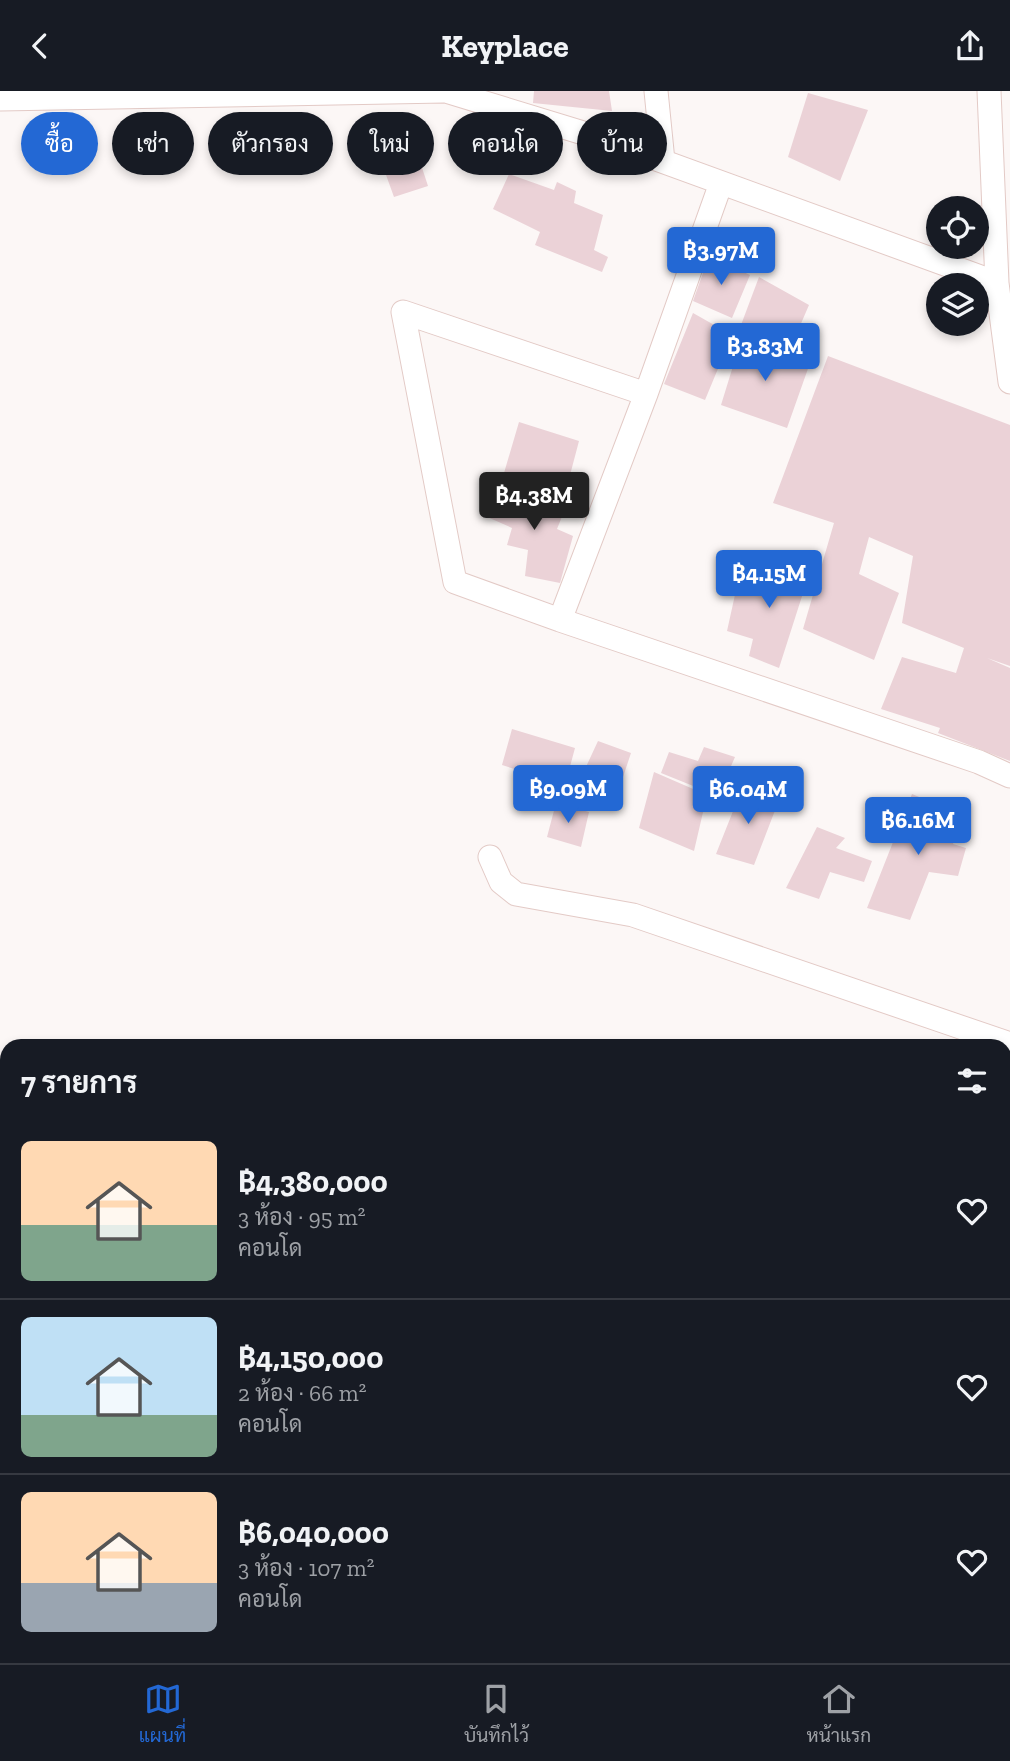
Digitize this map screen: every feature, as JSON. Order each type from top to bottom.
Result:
[{"type":"street","points":[[0,99],[445,91],[577,131]]},
{"type":"street","points":[[656,91],[658,112]]},
{"type":"street","points":[[989,91],[997,283],[1010,382]]},
{"type":"street","points":[[667,163],[997,283]]},
{"type":"street","points":[[560,620],[646,394],[721,183]]},
{"type":"street","points":[[646,394],[403,312],[455,583],[979,762],[1010,776]]},
{"type":"street","points":[[490,857],[501,882],[516,894],[633,915],[995,1039]]},
{"type":"building","points":[[534,91],[609,91],[612,111],[533,103]]},
{"type":"building","points":[[808,93],[868,110],[840,181],[788,157]]},
{"type":"building","points":[[386,175],[424,175],[428,186],[394,197]]},
{"type":"building","points":[[509,175],[554,190],[557,182],[576,191],[574,203],[603,215],[594,250],[608,257],[602,272],[535,245],[540,232],[493,209]]},
{"type":"building","points":[[709,256],[750,275],[732,318],[693,301]]},
{"type":"building","points":[[759,277],[809,305],[793,342],[741,325]]},
{"type":"building","points":[[693,313],[732,335],[705,400],[664,384]]},
{"type":"building","points":[[742,337],[810,363],[787,428],[721,405]]},
{"type":"building","points":[[828,356],[1010,425],[1010,666],[987,658],[1010,668],[1010,761],[938,733],[940,728],[881,709],[902,657],[956,673],[964,648],[902,623],[913,556],[869,537],[859,574],[899,593],[874,660],[803,629],[834,523],[773,503]]},
{"type":"building","points":[[519,422],[579,441],[565,494],[504,473]]},
{"type":"building","points":[[489,490],[567,504],[557,529],[573,536],[560,583],[525,576],[528,550],[507,545],[512,528],[485,516]]},
{"type":"building","points":[[783,559],[812,565],[779,668],[749,656],[753,639],[727,631],[740,572],[773,585]]},
{"type":"building","points":[[512,729],[575,748],[565,785],[502,765]]},
{"type":"building","points":[[598,741],[631,753],[622,780],[585,769]]},
{"type":"building","points":[[704,747],[735,757],[718,796],[661,773],[669,752],[698,761]]},
{"type":"building","points":[[654,772],[707,795],[694,851],[639,828]]},
{"type":"building","points":[[743,786],[779,800],[754,865],[716,854]]},
{"type":"building","points":[[912,794],[963,815],[953,844],[966,848],[958,876],[929,872],[910,920],[867,908]]},
{"type":"building","points":[[556,803],[589,812],[581,847],[547,837]]},
{"type":"building","points":[[817,827],[845,838],[836,848],[872,861],[864,882],[830,872],[819,899],[786,888]]}]
